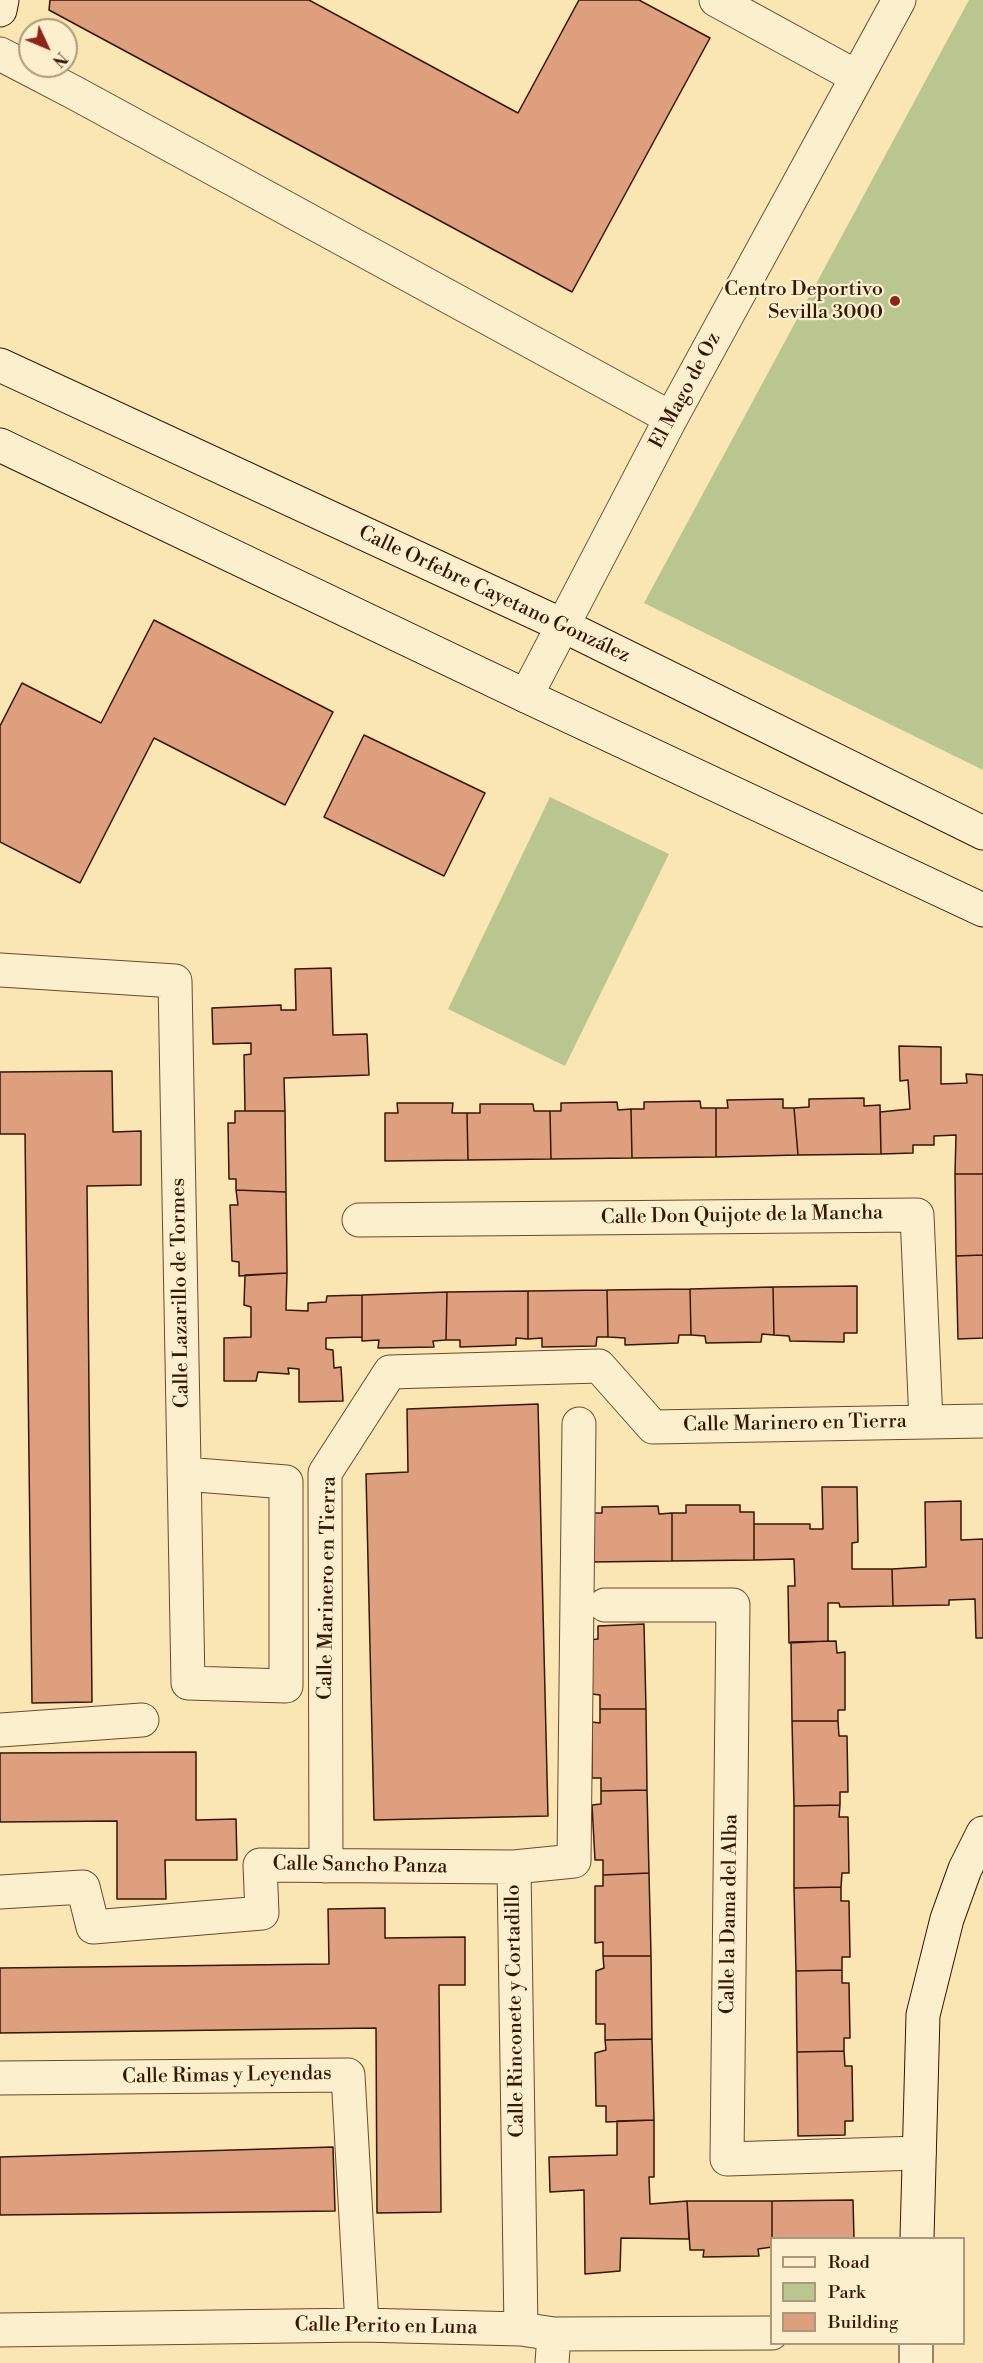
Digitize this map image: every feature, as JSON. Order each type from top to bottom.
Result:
[{"type":"street","points":[[0,10],[2,0]]},
{"type":"street","points":[[716,0],[857,77]]},
{"type":"street","name":"El Mago de Oz","points":[[526,696],[671,418],[898,0]]},
{"type":"street","points":[[0,54],[671,418]]},
{"type":"street","name":"Calle Orfebre Cayetano González","points":[[0,365],[562,626],[983,833]]},
{"type":"street","points":[[0,446],[983,910]]},
{"type":"street","name":"Calle Lazarillo de Tormes","points":[[0,969],[175,981],[184,1474],[188,1683],[286,1686],[286,1482],[184,1474]]},
{"type":"street","name":"Calle Don Quijote de la Mancha","points":[[359,1220],[917,1215],[926,1422]]},
{"type":"street","name":"Calle Marinero en Tierra","points":[[326,1866],[326,1473],[390,1372],[599,1366],[653,1427],[983,1421]]},
{"type":"street","name":"Calle Rinconete y Cortadillo","points":[[521,2329],[514,1867],[574,1861],[579,1424]]},
{"type":"street","name":"Calle la Dama del Alba","points":[[605,1605],[734,1605],[727,2159],[919,2153]]},
{"type":"street","points":[[0,1730],[142,1720]]},
{"type":"street","points":[[917,2237],[923,2015],[947,1918],[965,1869],[983,1833]]},
{"type":"street","name":"Calle Sancho Panza","points":[[0,1892],[83,1887],[93,1927],[262,1913],[260,1865],[514,1867]]},
{"type":"street","points":[[947,1918],[974,1901],[983,1900]]},
{"type":"street","name":"Calle Rimas y Leyendas","points":[[0,2078],[348,2075],[362,2325]]},
{"type":"street","name":"Calle Perito en Luna","points":[[0,2330],[362,2325],[521,2329],[553,2349],[770,2333]]},
{"type":"street","points":[[916,2345],[916,2363]]},
{"type":"green space","name":"Centro Deportivo Sevilla 3000","points":[[969,0],[983,0],[983,770],[644,603]]},
{"type":"green space","points":[[550,797],[669,854],[565,1066],[448,1009]]},
{"type":"building","points":[[50,0],[309,0],[518,113],[579,0],[639,0],[710,38],[572,292],[78,26],[78,18],[64,18],[49,10]]},
{"type":"building","points":[[154,620],[333,712],[285,805],[154,738],[80,883],[0,842],[0,726],[22,683],[101,723]]},
{"type":"building","points":[[364,735],[485,793],[444,876],[324,817]]},
{"type":"building","points":[[331,968],[333,1035],[367,1034],[369,1075],[284,1078],[285,1111],[245,1111],[244,1055],[251,1054],[251,1043],[213,1044],[212,1008],[281,1005],[281,1010],[296,1010],[295,969]]},
{"type":"building","points":[[899,1046],[941,1047],[941,1084],[967,1083],[966,1074],[983,1075],[983,1174],[955,1174],[956,1135],[934,1136],[934,1145],[913,1145],[913,1153],[881,1154],[880,1112],[910,1109],[908,1080],[900,1081]]},
{"type":"building","points":[[112,1071],[113,1132],[141,1131],[141,1185],[87,1186],[92,1702],[32,1703],[25,1134],[0,1134],[0,1072]]},
{"type":"building","points":[[864,1098],[864,1106],[880,1105],[881,1154],[798,1155],[794,1108],[809,1107],[809,1099]]},
{"type":"building","points":[[783,1099],[783,1108],[794,1108],[798,1155],[716,1157],[716,1108],[728,1108],[727,1100]]},
{"type":"building","points":[[700,1101],[701,1108],[716,1108],[716,1157],[632,1158],[631,1109],[644,1109],[644,1102]]},
{"type":"building","points":[[617,1102],[618,1110],[631,1109],[632,1158],[551,1159],[550,1111],[561,1111],[561,1103]]},
{"type":"building","points":[[397,1103],[453,1103],[452,1113],[467,1113],[468,1160],[385,1161],[385,1113],[398,1113]]},
{"type":"building","points":[[480,1104],[533,1104],[534,1111],[550,1111],[551,1159],[468,1160],[467,1113],[480,1113]]},
{"type":"building","points":[[235,1111],[285,1111],[286,1192],[236,1190],[236,1179],[229,1179],[228,1123],[235,1123]]},
{"type":"building","points":[[955,1174],[983,1174],[983,1255],[956,1256]]},
{"type":"building","points":[[236,1190],[286,1192],[287,1273],[239,1276],[239,1262],[232,1261],[230,1205],[238,1205]]},
{"type":"building","points":[[983,1255],[983,1338],[958,1339],[956,1256]]},
{"type":"building","points":[[287,1273],[286,1310],[308,1311],[308,1303],[326,1302],[327,1296],[362,1295],[362,1337],[326,1338],[326,1349],[333,1350],[334,1368],[341,1367],[343,1401],[299,1402],[299,1369],[288,1368],[289,1374],[258,1372],[256,1381],[224,1381],[224,1338],[251,1337],[251,1307],[244,1305],[245,1275]]},
{"type":"building","points":[[857,1286],[857,1333],[844,1333],[844,1342],[790,1341],[789,1336],[774,1335],[773,1287]]},
{"type":"building","points":[[773,1287],[774,1335],[762,1334],[761,1342],[706,1343],[705,1336],[691,1335],[690,1289]]},
{"type":"building","points":[[690,1289],[691,1335],[679,1335],[678,1343],[625,1345],[625,1338],[608,1337],[607,1290]]},
{"type":"building","points":[[607,1290],[608,1337],[597,1337],[596,1346],[542,1347],[542,1338],[528,1339],[528,1291]]},
{"type":"building","points":[[528,1291],[528,1339],[516,1338],[516,1345],[460,1347],[460,1340],[446,1340],[447,1292]]},
{"type":"building","points":[[447,1292],[446,1340],[433,1341],[434,1347],[378,1348],[379,1340],[362,1341],[362,1295]]},
{"type":"building","points":[[538,1404],[548,1816],[374,1820],[366,1474],[408,1472],[407,1409]]},
{"type":"building","points":[[822,1487],[857,1487],[858,1542],[852,1543],[852,1569],[892,1569],[893,1606],[840,1607],[839,1603],[828,1603],[828,1641],[789,1643],[788,1586],[795,1586],[794,1559],[754,1560],[754,1524],[810,1524],[810,1529],[823,1529]]},
{"type":"building","points":[[961,1501],[961,1540],[983,1539],[983,1638],[976,1638],[975,1599],[949,1600],[949,1605],[893,1606],[892,1569],[926,1567],[925,1502]]},
{"type":"building","points":[[686,1505],[740,1505],[740,1512],[754,1512],[754,1560],[672,1561],[672,1513],[686,1513]]},
{"type":"building","points":[[658,1506],[659,1514],[672,1513],[672,1561],[589,1562],[589,1513],[602,1513],[602,1507]]},
{"type":"building","points":[[644,1624],[646,1709],[600,1709],[600,1695],[592,1694],[589,1640],[598,1639],[598,1626]]},
{"type":"building","points":[[836,1641],[837,1653],[845,1652],[845,1710],[838,1710],[838,1721],[792,1721],[791,1642]]},
{"type":"building","points":[[600,1709],[646,1709],[647,1790],[601,1791],[601,1778],[592,1778],[592,1722],[600,1723]]},
{"type":"building","points":[[792,1721],[838,1721],[839,1736],[847,1736],[848,1792],[840,1792],[840,1805],[794,1806]]},
{"type":"building","points":[[196,1752],[196,1820],[236,1819],[237,1860],[165,1860],[166,1899],[117,1899],[117,1821],[0,1822],[0,1753]]},
{"type":"building","points":[[647,1790],[649,1873],[603,1875],[603,1860],[595,1860],[592,1805],[601,1804],[601,1791]]},
{"type":"building","points":[[840,1805],[839,1817],[848,1817],[849,1873],[842,1873],[841,1887],[794,1888],[794,1806]]},
{"type":"building","points":[[649,1873],[651,1956],[603,1956],[603,1942],[595,1943],[595,1886],[603,1886],[603,1875]]},
{"type":"building","points":[[841,1887],[841,1901],[849,1901],[850,1957],[842,1957],[842,1970],[796,1971],[794,1888]]},
{"type":"building","points":[[385,1908],[385,1938],[465,1937],[465,1985],[439,1985],[441,2212],[377,2213],[376,2028],[0,2033],[0,1968],[329,1964],[328,1909]]},
{"type":"building","points":[[603,1956],[651,1956],[652,2039],[605,2040],[605,2024],[596,2024],[596,1971],[604,1968]]},
{"type":"building","points":[[842,1970],[842,1983],[849,1983],[850,2038],[844,2038],[844,2051],[797,2052],[796,1971]]},
{"type":"building","points":[[652,2039],[654,2120],[606,2122],[606,2106],[596,2106],[595,2053],[606,2050],[605,2040]]},
{"type":"building","points":[[844,2051],[845,2066],[852,2066],[853,2121],[845,2121],[845,2135],[798,2136],[797,2052]]},
{"type":"building","points":[[654,2120],[654,2177],[649,2177],[650,2204],[687,2201],[689,2239],[621,2238],[620,2271],[585,2274],[584,2190],[550,2192],[549,2157],[617,2155],[617,2121]]},
{"type":"building","points":[[333,2147],[335,2211],[0,2215],[0,2157]]},
{"type":"building","points":[[853,2200],[854,2237],[772,2237],[772,2201]]},
{"type":"building","points":[[687,2201],[772,2201],[770,2247],[758,2249],[759,2256],[703,2257],[704,2250],[690,2250]]},
{"type":"place","name":"Centro Deportivo Sevilla 3000","points":[[895,301]]}]
